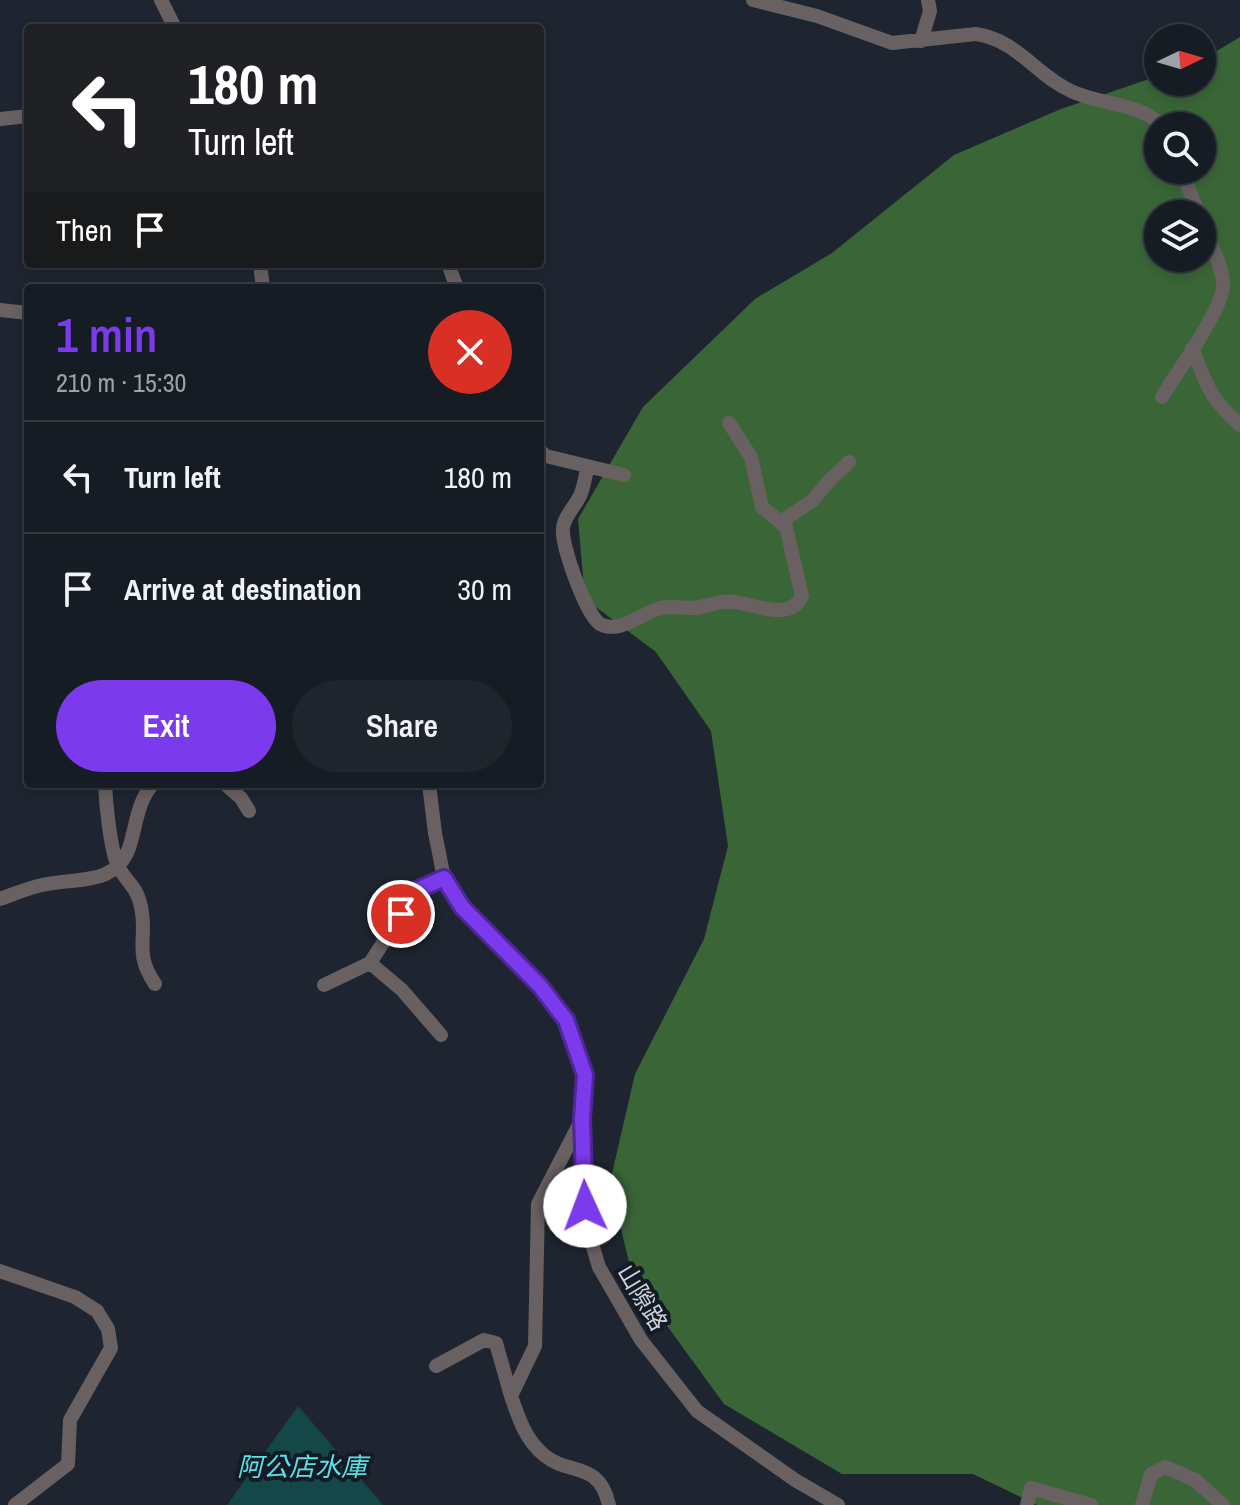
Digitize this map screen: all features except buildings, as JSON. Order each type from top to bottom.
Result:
[{"type":"street","points":[[753,0],[817,16],[884,41],[921,41],[976,34],[996,39],[1014,48],[1066,89],[1144,113]]},
{"type":"street","points":[[921,41],[930,11],[928,0]]},
{"type":"street","points":[[163,1],[173,24]]},
{"type":"street","points":[[0,119],[24,116]]},
{"type":"street","points":[[1162,397],[1221,301],[1221,270],[1216,257]]},
{"type":"street","points":[[0,310],[24,313]]},
{"type":"street","points":[[1192,348],[1217,405],[1240,425]]},
{"type":"street","points":[[588,467],[580,495],[564,522],[564,546],[593,616],[600,623],[612,627],[628,624],[658,609],[693,608],[727,601],[776,610],[789,607],[800,601],[802,587],[782,521],[767,514],[762,507],[751,457],[729,423]]},
{"type":"street","points":[[544,454],[624,475]]},
{"type":"street","points":[[782,521],[812,501],[849,462]]},
{"type":"street","points":[[106,788],[118,865],[133,884],[141,906],[143,927],[140,947],[144,967],[155,984]]},
{"type":"street","points":[[0,899],[44,884],[100,878],[112,872],[128,851],[141,805],[151,788]]},
{"type":"street","points":[[230,788],[249,811]]},
{"type":"street","name":"山隙路","points":[[429,788],[444,878],[462,907],[540,986],[566,1020],[585,1075],[582,1119],[586,1224],[599,1267],[641,1340],[697,1411],[795,1480],[838,1505]]},
{"type":"street","points":[[324,985],[370,963],[417,890],[444,878]]},
{"type":"street","points":[[370,963],[402,990],[441,1035]]},
{"type":"street","points":[[511,1396],[535,1346],[538,1204],[582,1119]]},
{"type":"street","points":[[0,1271],[75,1297],[97,1311],[108,1329],[111,1348],[70,1420],[68,1464],[15,1505]]},
{"type":"street","points":[[436,1366],[484,1340],[496,1343],[526,1436],[547,1458],[587,1471],[606,1489],[609,1505]]},
{"type":"street","points":[[1142,1505],[1151,1474],[1165,1467],[1195,1480],[1223,1505]]},
{"type":"street","points":[[1027,1505],[1031,1488],[1091,1505]]},
{"type":"green space","points":[[1240,37],[1240,1505],[1037,1505],[973,1474],[842,1474],[724,1404],[633,1279],[610,1182],[635,1074],[704,939],[728,846],[711,731],[656,652],[585,599],[578,519],[643,407],[755,299],[832,253],[954,155],[1061,109],[1144,81],[1144,96],[1216,96],[1216,52]]},
{"type":"water","name":"阿公店水庫","points":[[298,1406],[383,1505],[227,1505]]},
{"type":"route","points":[[401,914],[417,890],[444,878],[462,907],[540,986],[566,1020],[585,1075],[582,1119],[585,1206]]}]
